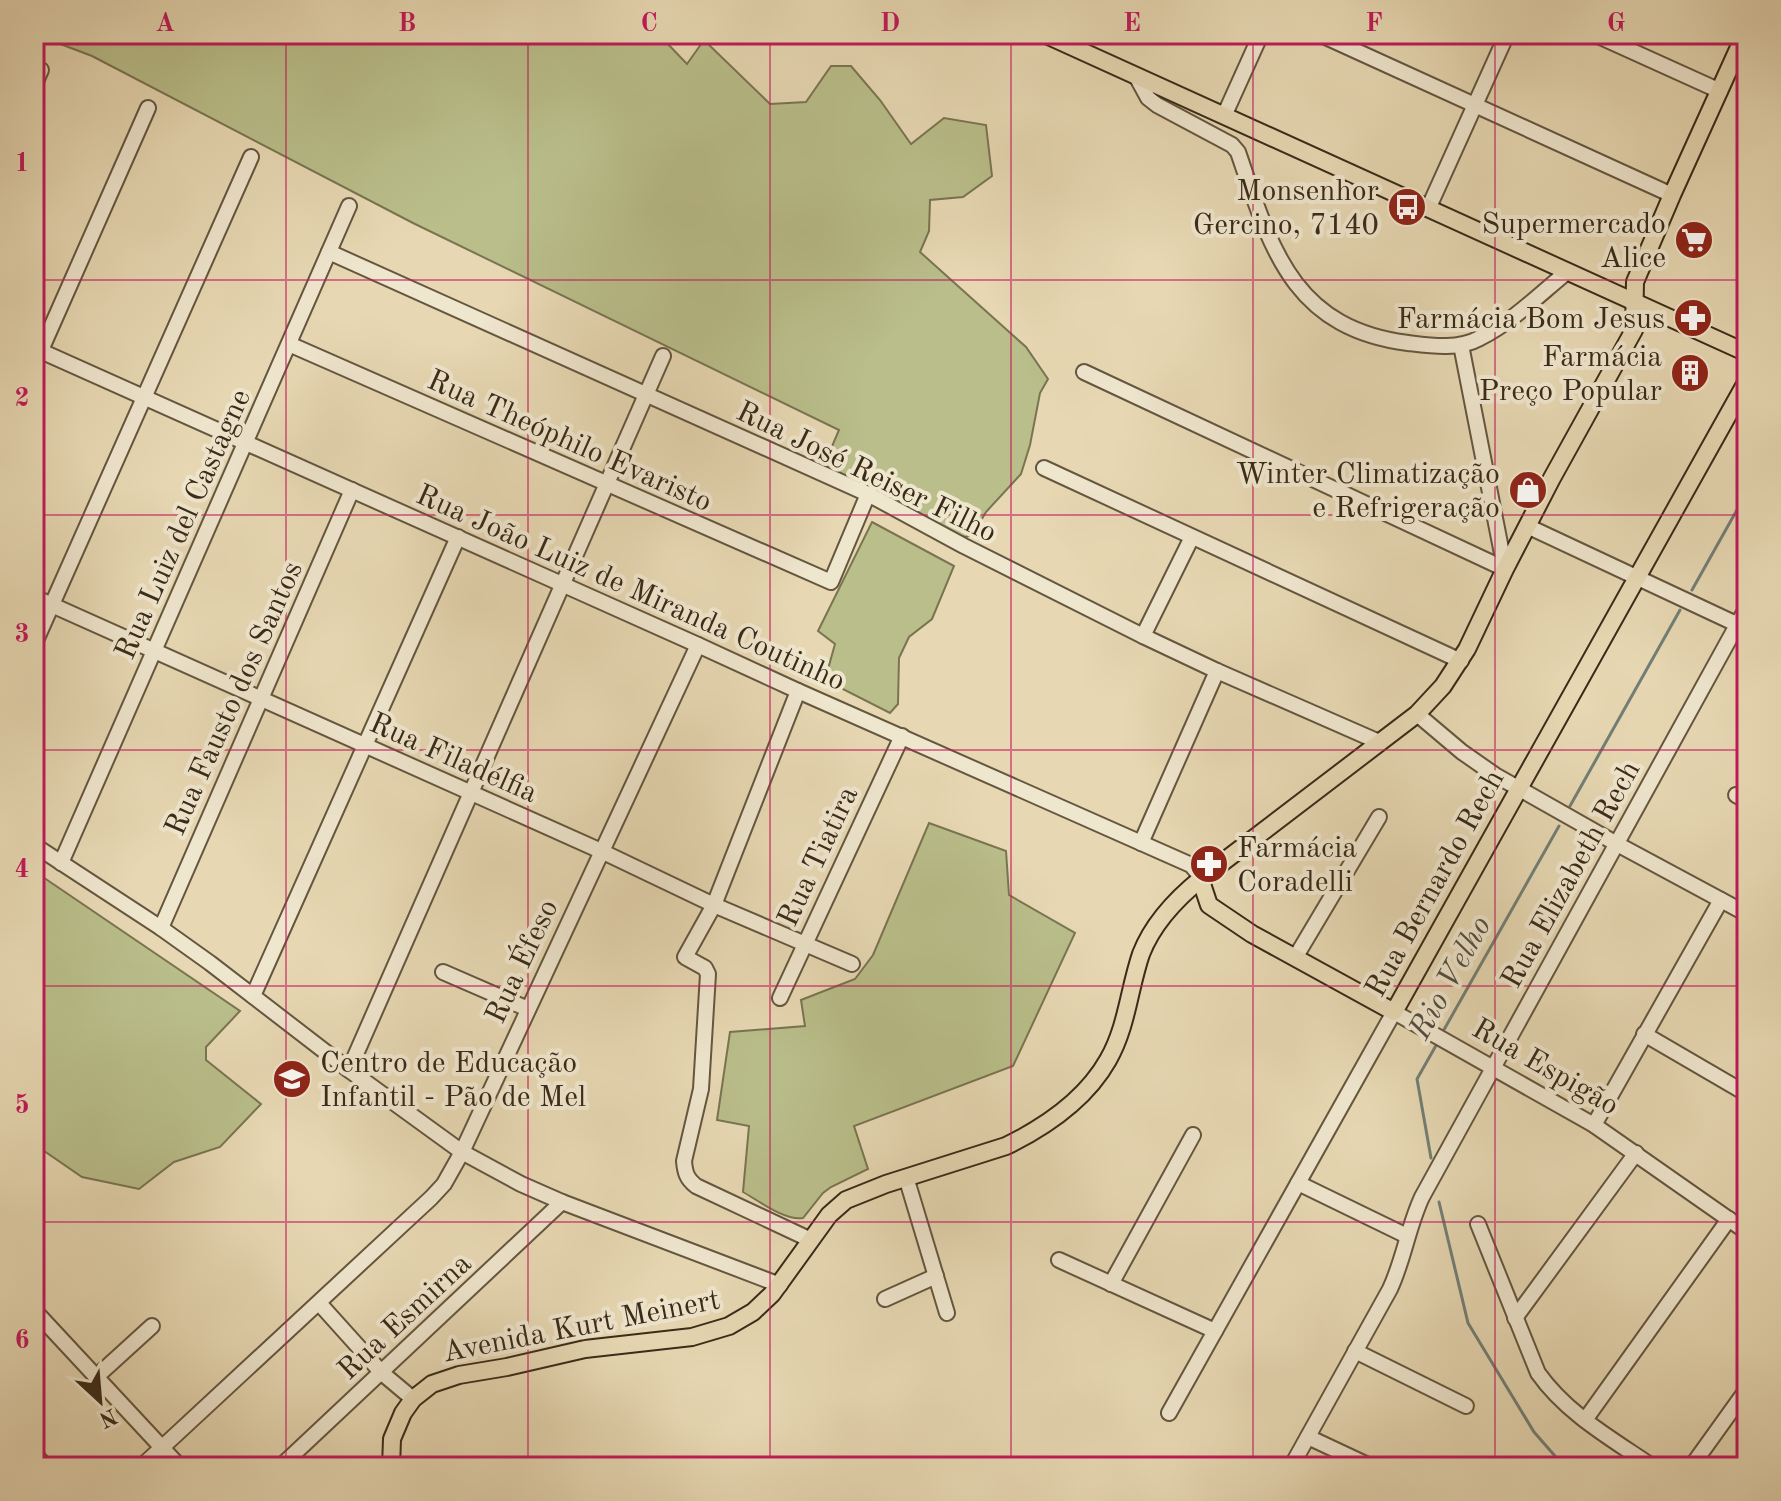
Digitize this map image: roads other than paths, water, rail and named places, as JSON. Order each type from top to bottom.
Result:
[{"type":"main road","points":[[1044,34],[1747,353]]},
{"type":"main road","points":[[1209,905],[1202,878],[1417,714],[1461,661],[1527,526],[1634,330],[1635,282],[1745,34]]},
{"type":"main road","name":"Rua Bernardo Rech","points":[[1394,1012],[1747,381]]},
{"type":"main road","name":"Avenida Kurt Meinert","points":[[391,1467],[390,1451],[396,1427],[413,1399],[432,1384],[459,1375],[596,1347],[692,1337],[729,1326],[753,1312],[780,1285],[829,1215],[846,1200],[1015,1142],[1057,1115],[1088,1086],[1108,1059],[1127,1010],[1142,952],[1155,927],[1180,897],[1202,878]]},
{"type":"main road","points":[[1167,912],[1186,903],[1209,905]]},
{"type":"main road","name":"Rua Espigão","points":[[1209,905],[1241,927],[1394,1012]]},
{"type":"street","points":[[1224,116],[1261,34]]},
{"type":"street","points":[[1319,34],[1672,195]]},
{"type":"street","points":[[1428,209],[1507,34]]},
{"type":"street","points":[[1594,34],[1720,91]]},
{"type":"street","points":[[34,86],[41,70]]},
{"type":"street","points":[[1136,76],[1148,98],[1157,105],[1221,138],[1238,152],[1266,232],[1288,275],[1321,309],[1350,329],[1428,346],[1461,345],[1478,339],[1504,323],[1567,272]]},
{"type":"street","points":[[34,366],[37,349],[148,108]]},
{"type":"street","points":[[34,645],[251,157]]},
{"type":"street","name":"Rua Luiz del Castagne","points":[[61,863],[349,206]]},
{"type":"street","name":"Rua José Reiser Filho","points":[[329,252],[868,494],[1143,636],[1379,742]]},
{"type":"street","name":"Rua Theóphilo Evaristo","points":[[289,344],[831,582],[868,494]]},
{"type":"street","points":[[1461,345],[1505,569]]},
{"type":"street","name":"Rua João Luiz de Miranda Coutinho","points":[[37,349],[1191,865],[1202,878]]},
{"type":"street","points":[[349,1070],[663,356]]},
{"type":"street","points":[[1084,372],[1505,569]]},
{"type":"street","points":[[1044,468],[1461,661]]},
{"type":"street","name":"Rua Fausto dos Santos","points":[[161,928],[352,490]]},
{"type":"street","points":[[1527,526],[1742,627]]},
{"type":"street","points":[[253,996],[458,537]]},
{"type":"street","points":[[1143,636],[1192,537]]},
{"type":"street","name":"Rua Filadélfia","points":[[34,597],[601,851],[714,905],[852,964]]},
{"type":"street","name":"Rua Elizabeth Rech","points":[[1291,1467],[1395,1277],[1422,1197],[1617,844],[1742,627],[1747,607]]},
{"type":"street","name":"Rua Éfeso","points":[[141,1467],[444,1184],[462,1152],[698,645]]},
{"type":"street","points":[[1141,843],[1217,671]]},
{"type":"street","points":[[798,691],[714,905],[685,957],[705,968],[708,974],[701,1089],[684,1161],[689,1181],[696,1186],[811,1240]]},
{"type":"street","points":[[1417,714],[1477,763],[1519,789],[1747,914]]},
{"type":"street","name":"Rua Tiatira","points":[[780,998],[902,736]]},
{"type":"street","points":[[1295,958],[1379,817]]},
{"type":"street","points":[[34,845],[161,928],[462,1152],[562,1202],[780,1285]]},
{"type":"street","points":[[1594,1125],[1721,900]]},
{"type":"street","points":[[443,972],[528,1009]]},
{"type":"street","name":"Rua Espigão","points":[[1394,1012],[1594,1125],[1747,1232]]},
{"type":"street","name":"Rua Bernardo Rech","points":[[1169,1413],[1394,1012]]},
{"type":"street","points":[[1644,1034],[1747,1094]]},
{"type":"street","points":[[1111,1284],[1193,1135]]},
{"type":"street","points":[[1515,1318],[1636,1153]]},
{"type":"street","points":[[906,1177],[947,1313]]},
{"type":"street","points":[[1298,1183],[1407,1236]]},
{"type":"street","name":"Rua Esmirna","points":[[280,1467],[562,1202]]},
{"type":"street","points":[[1585,1420],[1729,1219]]},
{"type":"street","points":[[1478,1224],[1538,1373],[1554,1395],[1653,1467]]},
{"type":"street","points":[[1059,1260],[1215,1331]]},
{"type":"street","points":[[885,1299],[936,1276]]},
{"type":"street","points":[[319,1303],[382,1373],[413,1399]]},
{"type":"street","points":[[34,1310],[180,1467]]},
{"type":"street","points":[[96,1377],[152,1326]]},
{"type":"street","points":[[1355,1351],[1466,1406]]},
{"type":"street","points":[[1691,1467],[1747,1389]]},
{"type":"street","points":[[1308,1437],[1372,1467]]},
{"type":"street","points":[[34,1453],[46,1467]]},
{"type":"waterway","name":"Rio Velho","points":[[1692,590],[1747,492]]},
{"type":"waterway","name":"Rio Velho","points":[[1570,806],[1680,610]]},
{"type":"waterway","name":"Rio Velho","points":[[1441,1035],[1559,826]]},
{"type":"waterway","name":"Rio Velho","points":[[1431,1158],[1417,1079],[1438,1042]]},
{"type":"waterway","name":"Rio Velho","points":[[1439,1202],[1468,1323],[1534,1432],[1555,1456],[1553,1467]]},
{"type":"place","name":"Monsenhor Gercino, 7140","points":[[1407,207]]},
{"type":"place","name":"Supermercado Alice","points":[[1694,240]]},
{"type":"place","name":"Farmácia Bom Jesus","points":[[1693,318]]},
{"type":"place","name":"Farmácia Preço Popular","points":[[1690,373]]},
{"type":"place","name":"Winter Climatização e Refrigeração","points":[[1528,490]]},
{"type":"place","name":"Farmácia Coradelli","points":[[1209,864]]},
{"type":"place","name":"Centro de Educação Infantil - Pão de Mel","points":[[292,1079]]}]
